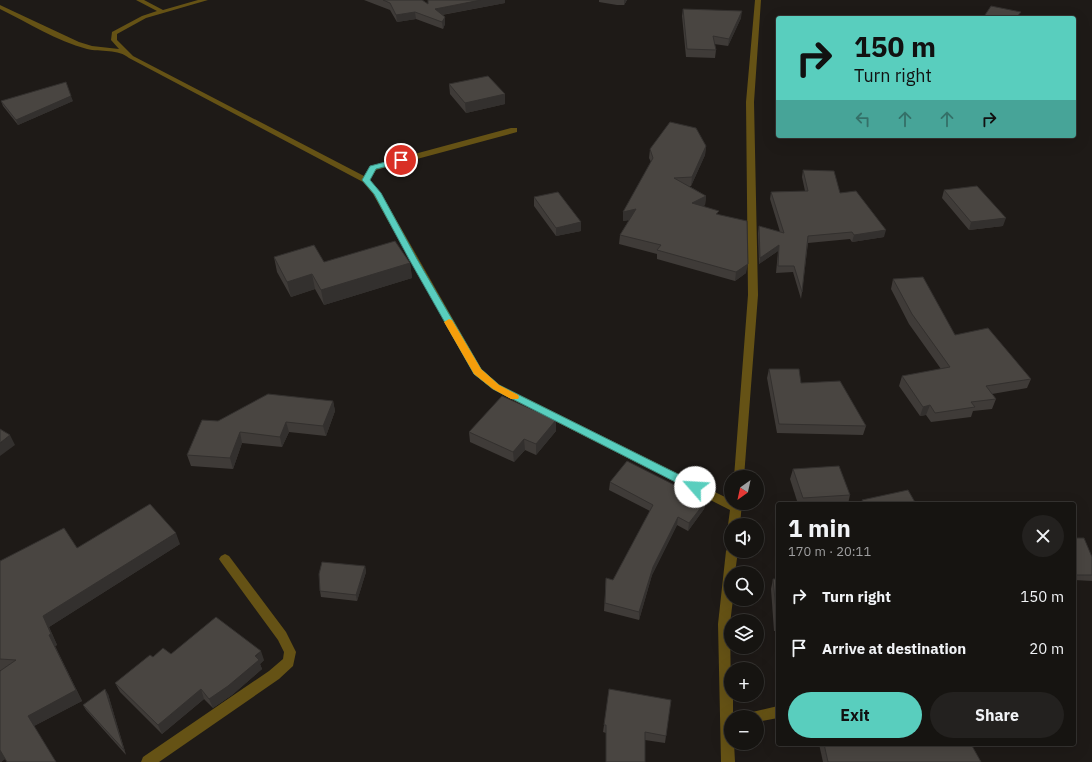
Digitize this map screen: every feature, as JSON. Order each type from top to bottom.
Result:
[{"type":"street","points":[[139,0],[162,12]]},
{"type":"street","points":[[205,0],[144,17],[114,33],[114,40],[131,57],[366,180],[377,193],[478,372],[496,387],[724,499]]},
{"type":"street","points":[[740,470],[753,295],[750,102],[758,0]]},
{"type":"street","points":[[0,7],[26,18],[64,38],[89,48],[125,52]]},
{"type":"street","points":[[366,180],[373,168],[514,130]]},
{"type":"street","points":[[728,710],[724,624],[731,558]]},
{"type":"street","points":[[148,762],[289,662],[290,652],[282,636],[225,559]]},
{"type":"street","points":[[764,715],[776,712]]},
{"type":"street","points":[[728,750],[728,762]]},
{"type":"building","points":[[383,0],[422,0],[428,4],[428,0],[481,0],[435,9],[445,17],[442,22],[415,12],[396,15],[390,3]]},
{"type":"building","points":[[991,6],[1021,12],[1018,16],[984,16]]},
{"type":"building","points":[[683,9],[742,11],[729,39],[713,36],[716,50],[687,49]]},
{"type":"building","points":[[488,76],[505,94],[465,103],[449,84]]},
{"type":"building","points":[[66,82],[71,96],[16,120],[1,101]]},
{"type":"building","points":[[670,122],[696,128],[706,146],[692,177],[674,178],[706,196],[692,203],[719,211],[716,214],[747,221],[748,264],[736,272],[657,250],[661,245],[620,235],[636,209],[623,212],[653,158],[650,149]]},
{"type":"building","points":[[803,170],[834,171],[840,193],[856,191],[886,230],[854,235],[852,232],[808,236],[802,292],[794,266],[778,266],[779,245],[760,258],[759,226],[784,233],[771,192],[808,191]]},
{"type":"building","points":[[977,186],[1006,218],[971,222],[944,190]]},
{"type":"building","points":[[558,192],[581,222],[556,228],[534,197]]},
{"type":"building","points":[[395,241],[410,263],[321,290],[312,274],[287,282],[274,257],[314,245],[324,262]]},
{"type":"building","points":[[923,277],[955,335],[988,328],[1031,379],[986,386],[996,399],[971,402],[975,407],[935,413],[930,405],[923,407],[902,376],[950,367],[912,314],[893,279]]},
{"type":"building","points":[[769,369],[799,369],[801,383],[840,381],[866,426],[779,424]]},
{"type":"building","points":[[268,394],[333,401],[323,426],[286,422],[280,437],[240,432],[230,458],[187,455],[202,420],[218,421]]},
{"type":"building","points":[[502,396],[556,420],[536,444],[524,439],[513,452],[469,432]]},
{"type":"building","points":[[0,429],[10,435],[0,443]]},
{"type":"building","points":[[627,461],[706,501],[689,523],[678,517],[653,567],[639,612],[605,603],[606,578],[613,580],[653,505],[610,482]]},
{"type":"building","points":[[839,466],[850,495],[803,498],[793,469]]},
{"type":"building","points":[[908,490],[915,502],[864,502],[862,500]]},
{"type":"building","points":[[150,504],[176,533],[43,616],[51,634],[49,635],[76,690],[28,716],[56,762],[7,762],[0,750],[0,671],[16,660],[0,659],[0,561],[64,528],[77,548]]},
{"type":"building","points":[[1076,538],[1084,538],[1092,557],[1092,575],[1076,575]]},
{"type":"building","points":[[322,562],[365,566],[356,595],[320,591],[319,574]]},
{"type":"building","points":[[773,579],[776,579],[776,610]]},
{"type":"building","points":[[216,617],[261,651],[255,656],[259,660],[228,686],[209,699],[201,689],[158,725],[115,683],[150,655],[153,657],[163,648],[171,654]]},
{"type":"building","points":[[105,689],[124,750],[83,705]]},
{"type":"building","points":[[609,689],[671,700],[666,736],[645,732],[645,762],[606,762],[606,725],[604,725]]},
{"type":"building","points":[[824,746],[972,746],[981,762],[828,762]]},
{"type":"slow traffic","points":[[449,322],[478,372],[496,387],[515,397]]},
{"type":"route","points":[[401,160],[373,168],[366,180],[377,193],[478,372],[496,387],[695,487]]}]
